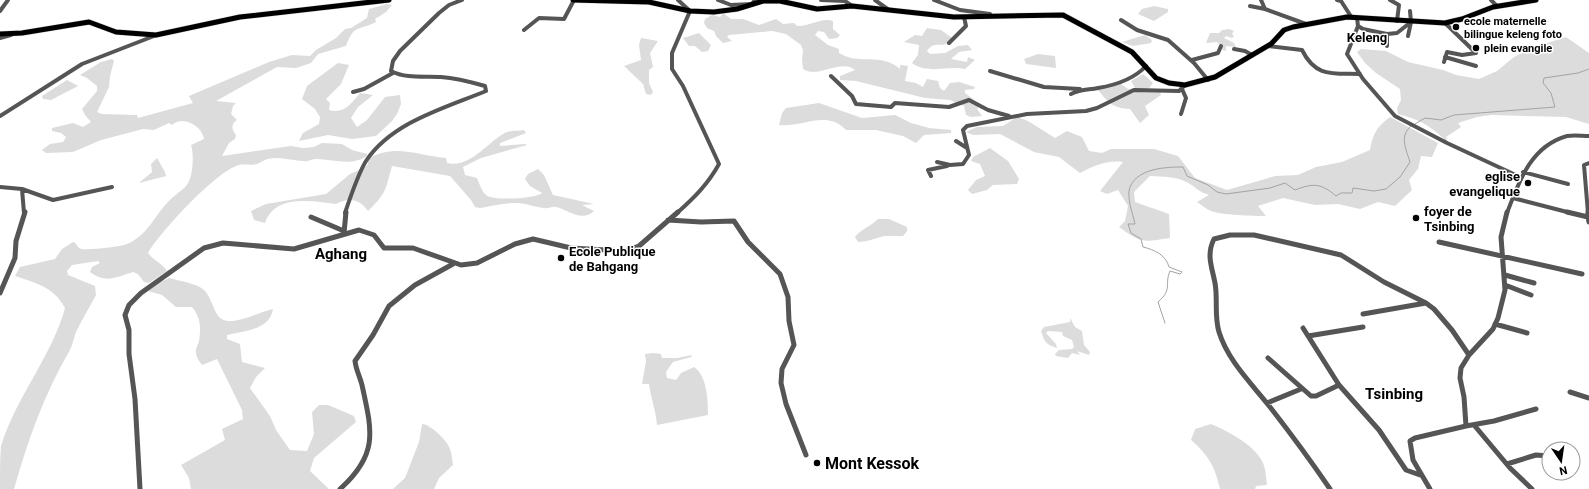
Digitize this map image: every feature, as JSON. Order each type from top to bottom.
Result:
[{"type":"main road","points":[[0,34],[17,34],[89,22],[98,24],[116,32],[156,35],[240,17],[389,0]]},
{"type":"main road","points":[[573,0],[649,2],[690,11],[725,12],[753,2],[780,1],[823,9],[852,6],[892,12],[964,17],[1067,16],[1127,49],[1146,66],[1156,78],[1184,87],[1208,80],[1268,46],[1284,30],[1306,24],[1355,18],[1445,23],[1462,19],[1497,6],[1518,1],[1536,0]]},
{"type":"street","points":[[0,11],[8,0]]},
{"type":"street","points":[[393,73],[391,69],[393,61],[400,51],[439,13],[449,5],[462,0]]},
{"type":"street","points":[[524,30],[539,18],[564,19],[573,0]]},
{"type":"street","points":[[140,489],[135,399],[129,354],[128,330],[125,315],[129,305],[141,293],[185,260],[214,245],[223,243],[294,250],[344,232],[359,230],[374,235],[384,248],[413,248],[453,264],[461,265],[477,263],[515,244],[533,239],[571,248],[600,251],[632,249],[639,246],[695,197],[710,180],[719,164],[718,159],[695,116],[683,86],[672,69],[672,53],[690,11],[678,0]]},
{"type":"street","points":[[718,0],[731,5],[753,2]]},
{"type":"street","points":[[821,0],[844,0],[852,6]]},
{"type":"street","points":[[875,0],[892,12]]},
{"type":"street","points":[[934,0],[960,10],[1002,16]]},
{"type":"street","points":[[1261,0],[1265,9]]},
{"type":"street","points":[[1339,0],[1355,18],[1358,26],[1363,29],[1387,34],[1398,33],[1411,22]]},
{"type":"street","points":[[1390,0],[1399,6],[1397,21]]},
{"type":"street","points":[[1491,0],[1497,6]]},
{"type":"street","points":[[1250,6],[1265,9],[1306,24]]},
{"type":"street","points":[[1408,36],[1411,22],[1410,11]]},
{"type":"street","points":[[949,43],[966,26],[964,17]]},
{"type":"street","points":[[1121,20],[1137,30],[1168,40],[1192,60],[1208,80]]},
{"type":"street","points":[[1444,62],[1448,52],[1462,55],[1476,53],[1445,23]]},
{"type":"street","points":[[1358,26],[1347,54],[1360,74],[1395,116],[1447,143],[1520,177]]},
{"type":"street","points":[[0,38],[17,34]]},
{"type":"street","points":[[1386,46],[1387,34]]},
{"type":"street","points":[[0,116],[22,104],[71,70],[97,57],[156,35]]},
{"type":"street","points":[[1192,60],[1218,53],[1221,46]]},
{"type":"street","points":[[1268,46],[1302,50],[1306,58],[1323,73],[1360,74]]},
{"type":"street","points":[[1234,50],[1245,51],[1252,55]]},
{"type":"street","points":[[1445,57],[1476,66]]},
{"type":"street","points":[[990,71],[1044,87],[1080,89],[1098,88],[1128,80],[1139,74],[1146,66]]},
{"type":"street","points":[[344,232],[347,207],[365,163],[378,147],[410,124],[484,93],[487,89],[485,86],[461,80],[442,77],[399,75],[393,73],[364,89],[353,92]]},
{"type":"street","points":[[831,76],[836,82],[847,89],[856,104],[891,107],[894,103],[949,107],[969,100],[988,110],[1010,116]]},
{"type":"street","points":[[931,176],[928,170],[950,165],[963,164],[969,155],[963,130],[964,128],[1010,116],[1040,113],[1080,112],[1097,108],[1134,90],[1175,92],[1184,87],[1186,98],[1181,114]]},
{"type":"street","points":[[1071,94],[1080,89]]},
{"type":"street","points":[[1466,426],[1464,397],[1460,378],[1461,368],[1469,355],[1487,336],[1495,324],[1501,306],[1505,285],[1505,275],[1501,237],[1505,217],[1520,177],[1542,148],[1568,136],[1589,136]]},
{"type":"street","points":[[956,141],[967,148]]},
{"type":"street","points":[[937,162],[950,165]]},
{"type":"street","points":[[1513,198],[1589,219],[1584,165],[1589,163]]},
{"type":"street","points":[[1523,172],[1568,184]]},
{"type":"street","points":[[0,187],[22,189],[53,200],[112,187]]},
{"type":"street","points":[[0,293],[16,258],[16,240],[25,210],[22,189]]},
{"type":"street","points":[[311,217],[344,232]]},
{"type":"street","points":[[668,220],[701,222],[734,221],[748,242],[780,274],[788,297],[789,321],[794,345],[783,364],[782,386],[784,399],[806,455]]},
{"type":"street","points":[[1330,489],[1232,358],[1222,339],[1215,313],[1214,280],[1208,260],[1211,244],[1216,238],[1230,235],[1254,235],[1330,251],[1351,260],[1384,282],[1426,303],[1446,321],[1469,355]]},
{"type":"street","points":[[1439,242],[1582,274]]},
{"type":"street","points":[[340,489],[350,481],[360,468],[368,452],[370,440],[370,422],[362,382],[355,366],[355,361],[389,306],[415,286],[453,264]]},
{"type":"street","points":[[1505,275],[1534,283]]},
{"type":"street","points":[[1505,285],[1531,295]]},
{"type":"street","points":[[1362,314],[1426,303]]},
{"type":"street","points":[[1495,324],[1527,333]]},
{"type":"street","points":[[1308,336],[1363,327]]},
{"type":"street","points":[[1303,328],[1339,385],[1378,430],[1406,470],[1420,475]]},
{"type":"street","points":[[1268,358],[1301,389],[1314,396],[1339,385]]},
{"type":"street","points":[[1267,403],[1301,389]]},
{"type":"street","points":[[1570,392],[1589,398]]},
{"type":"street","points":[[1430,489],[1420,475],[1411,454],[1410,442],[1415,438],[1536,409]]},
{"type":"street","points":[[1474,425],[1507,464],[1532,489]]},
{"type":"street","points":[[1507,464],[1536,455],[1541,455]]},
{"type":"shaded area","points":[[387,4],[392,5],[386,12],[375,19],[376,22],[354,31],[346,46],[318,54],[311,63],[296,68],[277,67],[216,101],[236,103],[233,106],[231,114],[237,120],[232,127],[236,135],[235,139],[229,143],[222,156],[291,146],[303,148],[314,147],[322,143],[342,144],[352,150],[367,154],[367,156],[348,162],[323,159],[299,161],[274,158],[254,165],[238,165],[226,171],[214,180],[175,218],[148,253],[167,271],[149,283],[144,282],[138,274],[133,272],[106,279],[96,276],[90,272],[92,267],[100,263],[98,261],[72,265],[67,271],[68,275],[95,286],[96,295],[77,330],[70,350],[52,383],[31,435],[14,489],[0,489],[1,446],[16,411],[52,343],[65,308],[56,295],[50,290],[15,276],[20,267],[55,259],[62,249],[73,242],[82,249],[91,249],[123,245],[135,240],[147,229],[166,204],[188,184],[193,158],[191,145],[204,139],[203,134],[196,126],[191,123],[181,121],[172,125],[169,123],[154,130],[143,129],[101,140],[73,152],[46,153],[42,150],[50,144],[63,142],[66,137],[61,133],[52,131],[52,128],[73,123],[83,127],[91,122],[82,109],[97,91],[97,86],[87,78],[80,75],[101,62],[112,59],[114,61],[109,87],[97,112],[102,114],[137,115],[138,118],[193,103],[189,96],[269,62],[292,55],[310,56],[316,50],[336,38],[345,29],[351,28],[367,18],[369,9]]},
{"type":"shaded area","points":[[1154,6],[1168,9],[1168,12],[1154,21],[1138,14],[1142,9]]},
{"type":"shaded area","points":[[723,13],[731,19],[743,19],[759,25],[776,19],[783,24],[794,23],[797,26],[824,20],[833,21],[833,29],[840,35],[837,38],[829,39],[824,32],[818,31],[815,35],[828,45],[839,49],[839,53],[851,58],[889,62],[900,69],[900,65],[908,66],[905,81],[916,83],[923,87],[927,79],[938,81],[940,88],[944,91],[950,83],[959,82],[975,87],[974,89],[965,90],[965,93],[981,105],[977,109],[982,116],[971,117],[966,115],[964,106],[950,100],[925,98],[856,81],[840,80],[840,76],[855,70],[849,67],[836,67],[815,72],[803,69],[803,50],[801,45],[786,34],[772,31],[729,35],[727,37],[732,41],[723,43],[716,36],[714,31],[707,28],[704,23],[705,19],[712,15],[720,17]]},
{"type":"shaded area","points":[[927,28],[941,30],[952,38],[946,44],[933,45],[930,47],[927,51],[930,54],[945,53],[958,46],[968,45],[972,50],[959,52],[951,59],[967,62],[968,57],[975,60],[965,69],[931,69],[918,67],[912,63],[918,55],[919,45],[904,42],[915,35],[922,36]]},
{"type":"shaded area","points":[[1229,29],[1234,31],[1232,34],[1234,36],[1232,38],[1226,36],[1224,38],[1234,43],[1236,47],[1226,46],[1226,51],[1218,48],[1220,45],[1217,42],[1206,43],[1210,33],[1219,33],[1222,30]]},
{"type":"shaded area","points":[[699,33],[711,45],[708,51],[702,52],[695,46],[689,46],[683,38]]},
{"type":"shaded area","points":[[1145,35],[1152,40],[1151,43],[1133,46],[1122,42]]},
{"type":"shaded area","points":[[1566,37],[1589,53],[1589,124],[1566,117],[1491,115],[1477,117],[1458,123],[1461,127],[1446,137],[1448,143],[1425,124],[1398,114],[1397,108],[1401,100],[1400,89],[1376,73],[1365,63],[1357,52],[1361,49],[1386,51],[1408,62],[1443,70],[1456,75],[1479,79],[1497,71],[1514,57],[1535,47]]},
{"type":"shaded area","points":[[641,38],[658,41],[650,53],[653,67],[649,70],[649,83],[653,92],[651,95],[646,94],[643,84],[624,66],[641,60],[639,45]]},
{"type":"shaded area","points":[[1038,54],[1055,56],[1056,68],[1026,64],[1024,59]]},
{"type":"shaded area","points":[[338,63],[349,65],[341,84],[326,99],[330,103],[329,110],[339,111],[347,107],[360,93],[373,95],[358,107],[351,118],[357,127],[367,120],[385,97],[400,95],[401,104],[397,114],[392,121],[376,136],[352,139],[328,135],[299,141],[303,133],[319,124],[320,117],[315,109],[302,99],[307,86]]},
{"type":"shaded area","points":[[1143,74],[1153,83],[1147,91],[1160,92],[1161,95],[1145,106],[1149,115],[1140,123],[1130,109],[1111,104],[1097,89],[1121,84],[1128,89],[1135,88],[1131,81]]},
{"type":"shaded area","points":[[67,80],[78,86],[51,100],[43,99],[42,96]]},
{"type":"shaded area","points":[[819,103],[862,118],[895,115],[911,123],[929,128],[951,130],[951,133],[924,135],[916,143],[903,136],[876,130],[846,130],[839,124],[831,121],[822,120],[779,125],[782,113],[786,108]]},
{"type":"shaded area","points":[[1017,117],[1028,121],[1055,138],[1067,131],[1082,137],[1089,151],[1102,153],[1111,149],[1154,149],[1178,156],[1195,178],[1227,190],[1275,176],[1298,175],[1316,167],[1342,162],[1370,150],[1376,131],[1390,117],[1438,143],[1432,157],[1421,156],[1418,169],[1409,180],[1412,190],[1395,206],[1378,202],[1360,209],[1338,204],[1315,205],[1283,198],[1258,206],[1266,216],[1238,215],[1216,212],[1207,209],[1197,202],[1209,195],[1201,192],[1185,181],[1171,177],[1150,176],[1134,192],[1135,202],[1169,214],[1170,238],[1148,241],[1138,239],[1119,227],[1125,221],[1128,206],[1118,190],[1107,194],[1100,191],[1123,162],[1106,163],[1080,173],[1059,157],[1034,152],[1000,134],[973,135],[966,132],[977,127],[1003,126]]},
{"type":"shaded area","points":[[524,130],[526,133],[500,143],[500,146],[527,145],[481,158],[463,167],[465,175],[477,178],[483,192],[490,197],[505,199],[523,198],[542,193],[530,186],[525,179],[528,174],[538,169],[544,175],[553,195],[594,204],[582,205],[594,211],[585,216],[580,216],[556,207],[546,208],[517,203],[480,208],[475,207],[471,200],[450,176],[392,166],[382,195],[368,211],[365,207],[354,200],[345,200],[336,204],[305,201],[285,203],[277,207],[270,214],[265,223],[254,220],[251,211],[266,204],[326,194],[350,174],[364,168],[368,164],[368,159],[378,154],[397,151],[407,152],[446,158],[447,163],[455,164],[470,159],[505,133]]},
{"type":"shaded area","points":[[990,148],[1008,161],[1019,179],[1017,184],[993,185],[987,190],[972,194],[968,190],[976,180],[985,176],[980,164],[971,161],[973,157]]},
{"type":"shaded area","points":[[157,158],[166,176],[139,183],[152,172],[151,164]]},
{"type":"shaded area","points":[[878,219],[889,219],[907,227],[907,231],[903,236],[884,236],[858,242],[855,237]]},
{"type":"shaded area","points":[[169,278],[192,284],[204,290],[217,314],[224,320],[240,320],[273,309],[271,316],[262,325],[248,331],[227,335],[227,339],[240,344],[242,362],[265,368],[256,377],[250,388],[270,416],[276,430],[290,450],[307,451],[314,434],[312,412],[319,405],[328,405],[354,416],[356,422],[314,458],[310,471],[329,489],[191,489],[189,478],[181,465],[225,440],[222,429],[243,419],[242,410],[217,359],[202,365],[197,358],[196,348],[200,336],[200,323],[195,311],[192,307],[176,307],[162,295],[148,291],[158,283]]},
{"type":"shaded area","points":[[1070,318],[1075,327],[1082,331],[1084,345],[1090,352],[1089,355],[1077,351],[1080,355],[1072,353],[1068,358],[1056,356],[1055,354],[1059,350],[1072,349],[1074,347],[1072,340],[1063,336],[1062,332],[1048,331],[1046,333],[1056,344],[1057,348],[1048,344],[1044,340],[1041,331],[1044,327],[1070,322]]},
{"type":"shaded area","points":[[645,354],[661,354],[662,358],[677,358],[692,355],[691,357],[673,362],[666,372],[667,378],[676,380],[681,373],[694,367],[702,376],[706,388],[708,415],[657,425],[649,384],[642,384],[646,361]]},
{"type":"shaded area","points":[[422,424],[434,430],[446,442],[451,451],[453,465],[439,478],[434,489],[393,489],[405,478],[419,442]]},
{"type":"shaded area","points":[[1211,424],[1241,440],[1254,451],[1263,463],[1267,485],[1256,486],[1255,489],[1220,489],[1213,467],[1202,451],[1191,440],[1195,429]]},
{"type":"waterway","points":[[1415,124],[1425,118],[1441,120],[1454,115],[1555,107],[1551,93],[1543,83],[1544,78],[1578,73],[1589,69]]},
{"type":"waterway","points":[[1165,323],[1158,302],[1163,298],[1167,290],[1170,271],[1180,274],[1182,272],[1169,267],[1163,256],[1156,251],[1143,247],[1141,239],[1131,233],[1128,224],[1135,224],[1129,200],[1129,191],[1130,187],[1139,176],[1146,172],[1161,168],[1183,167],[1187,176],[1208,185],[1217,192],[1226,194],[1270,188],[1285,183],[1295,190],[1312,185],[1321,187],[1336,196],[1341,193],[1352,193],[1353,188],[1374,191],[1386,189],[1400,177],[1410,162],[1405,148],[1404,138],[1407,130],[1411,126]]},
{"type":"place","name":"ecole maternelle bilingue keleng foto","points":[[1456,27]]},
{"type":"place","name":"plein evangile","points":[[1476,48]]},
{"type":"place","name":"eglise evangelique","points":[[1528,183]]},
{"type":"place","name":"foyer de Tsinbing","points":[[1416,218]]},
{"type":"place","name":"Ecole Publique de Bahgang","points":[[561,258]]},
{"type":"place","name":"Mont Kessok","points":[[817,463]]},
{"type":"district","name":"Keleng","points":[[1367,37]]},
{"type":"district","name":"Aghang","points":[[341,254]]},
{"type":"district","name":"Tsinbing","points":[[1394,394]]}]
